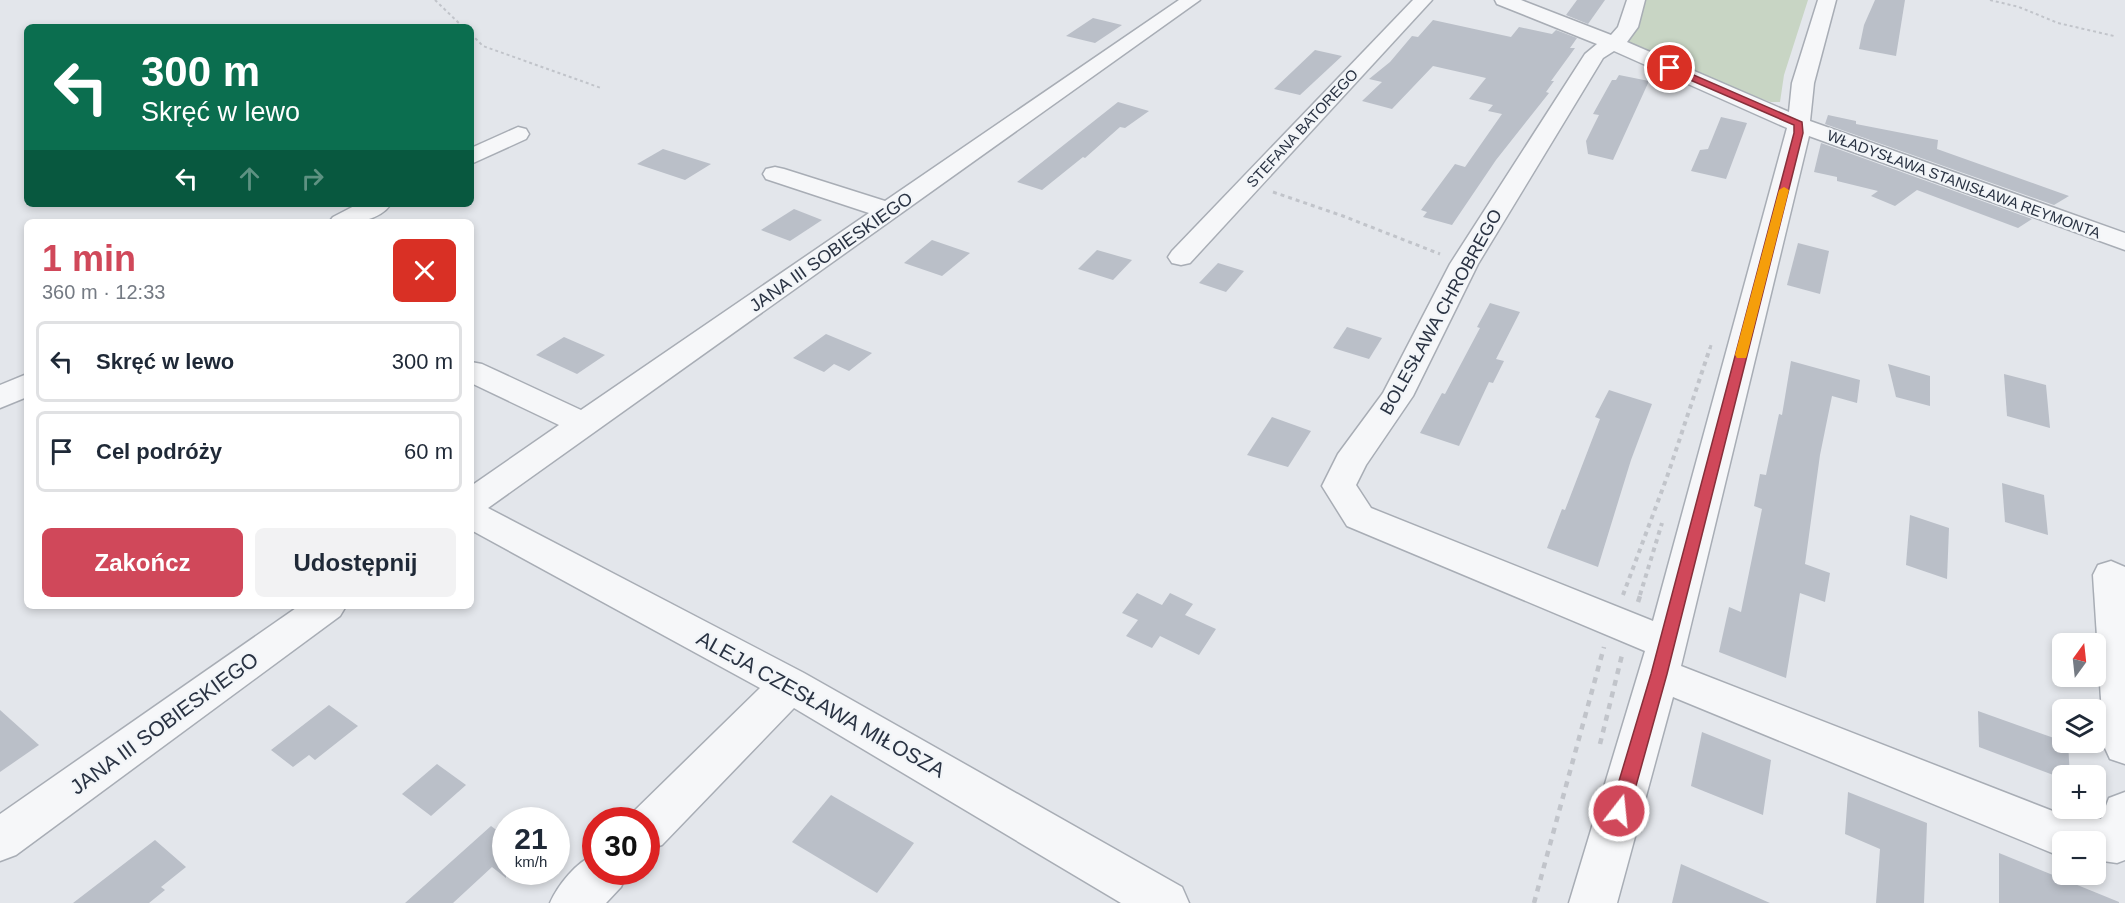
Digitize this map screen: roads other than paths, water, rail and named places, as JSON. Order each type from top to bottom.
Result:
[{"type":"street","name":"JANA III SOBIESKIEGO","points":[[474,500],[1191,0]]},
{"type":"street","name":"STEFANA BATOREGO","points":[[1181,257],[1423,0]]},
{"type":"street","name":"WŁADYSŁAWA STANISŁAWA REYMONTA","points":[[1504,0],[1611,42],[1798,124],[2125,242]]},
{"type":"street","name":"BOLESŁAWA CHROBREGO","points":[[1636,0],[1630,9],[1628,26],[1621,38],[1611,42],[1595,54],[1464,264],[1397,396],[1350,462],[1339,486],[1359,517],[1613,621],[1663,659],[2062,836],[2117,842],[2125,812]]},
{"type":"street","points":[[1593,903],[1663,659],[1798,133],[1803,83],[1827,0]]},
{"type":"street","points":[[474,156],[518,134]]},
{"type":"street","points":[[776,174],[890,211]]},
{"type":"street","points":[[348,219],[372,207]]},
{"type":"street","points":[[474,372],[583,424]]},
{"type":"street","points":[[0,398],[24,386]]},
{"type":"street","name":"ALEJA CZESŁAWA MIŁOSZA","points":[[474,516],[790,685],[1165,903]]},
{"type":"street","points":[[2111,575],[2125,747]]},
{"type":"street","name":"JANA III SOBIESKIEGO","points":[[0,840],[323,609]]},
{"type":"street","points":[[660,816],[790,685]]},
{"type":"street","points":[[574,903],[592,885]]}]
